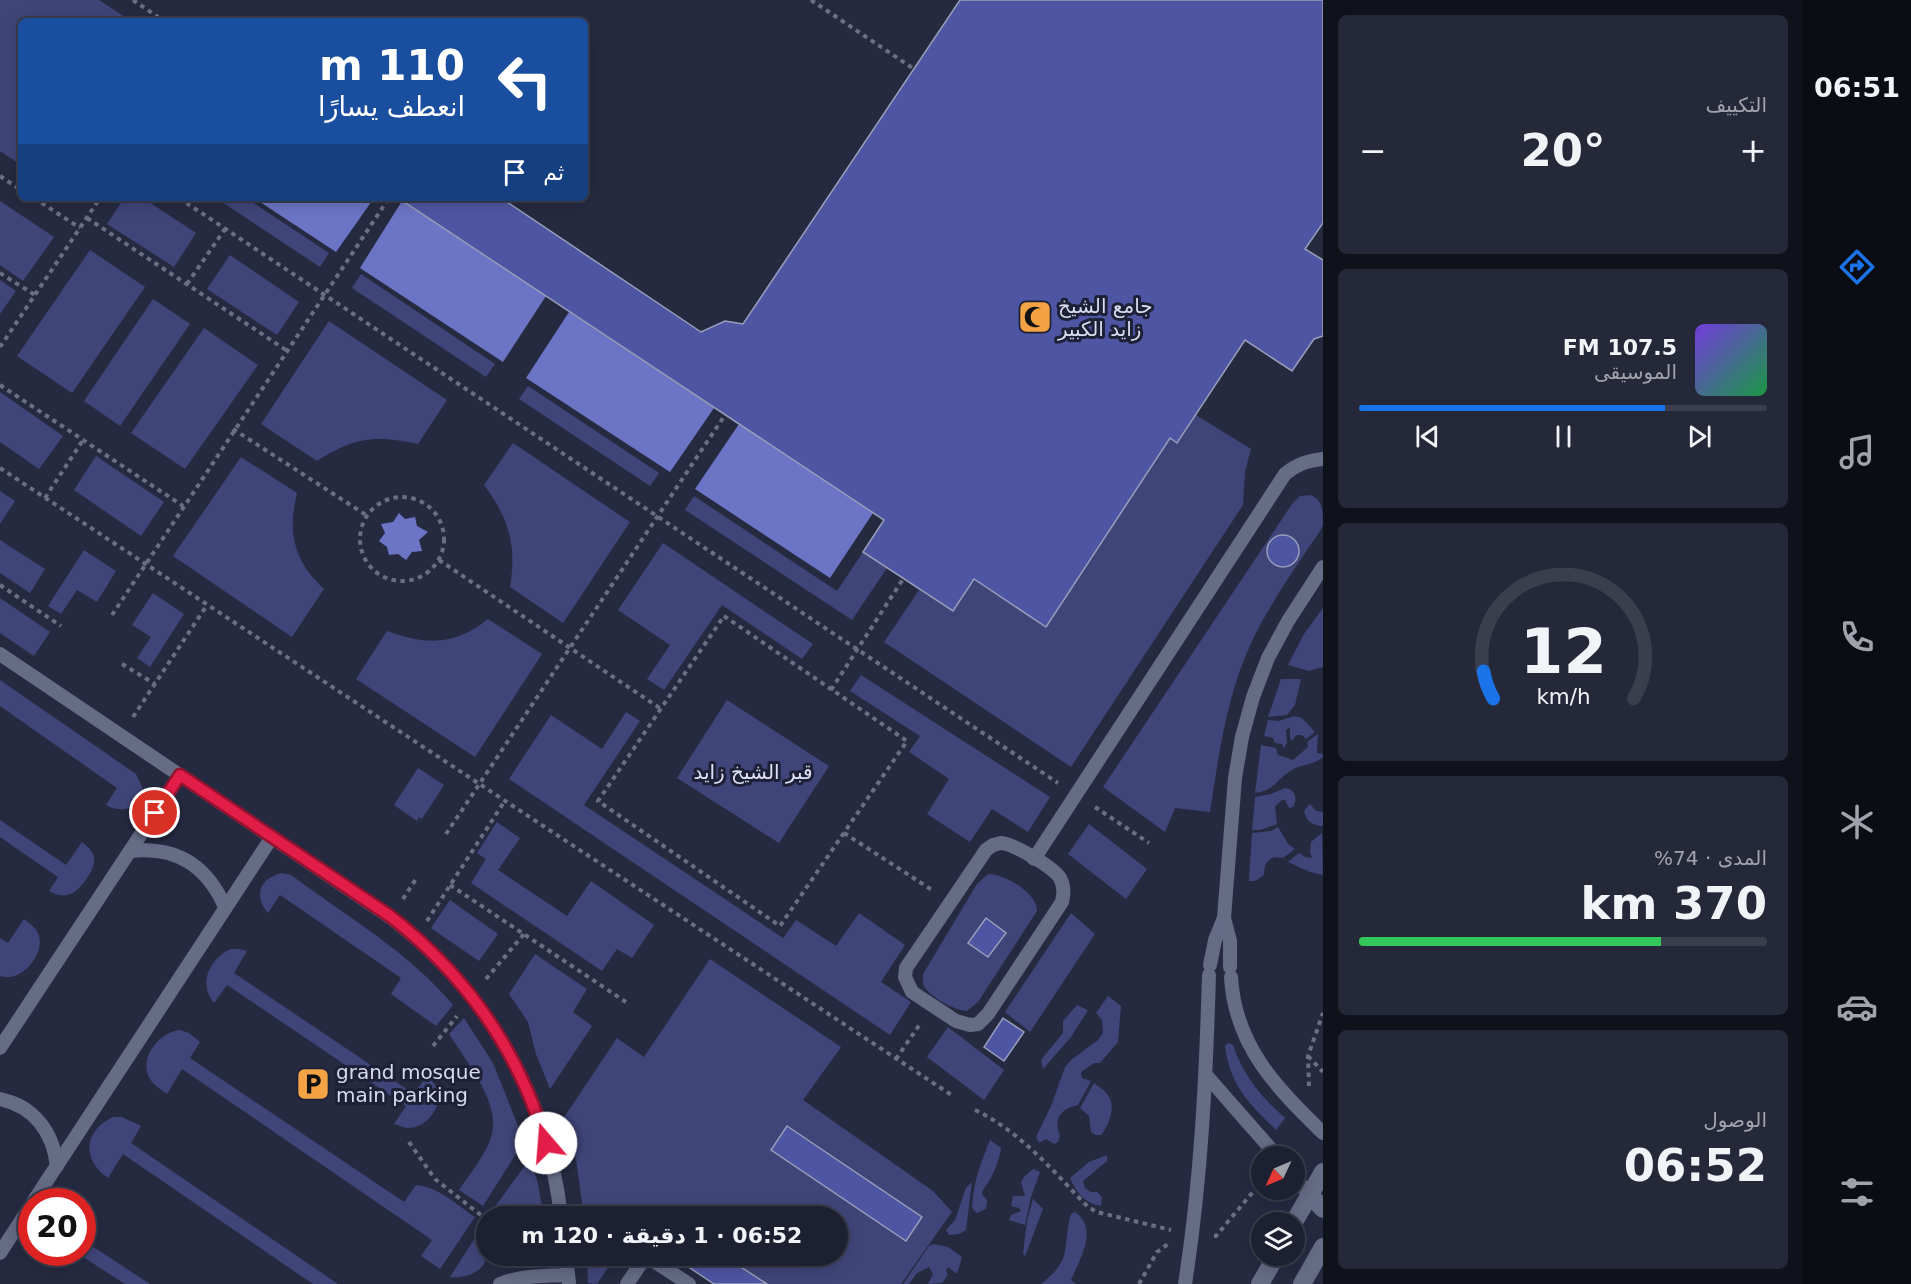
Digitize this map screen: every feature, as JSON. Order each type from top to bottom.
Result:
[{"type":"main road","points":[[1300,1212],[1323,1172]]},
{"type":"main road","points":[[1310,1195],[1323,1209]]},
{"type":"main road","points":[[1302,1284],[1323,1248]]},
{"type":"main road","points":[[1260,1284],[1270,1266]]},
{"type":"lane","points":[[1034,859],[1285,474],[1296,465],[1310,460],[1323,459]]},
{"type":"lane","points":[[1185,1284],[1193,1234],[1206,1075],[1209,970],[1215,940],[1224,918],[1235,778],[1242,737],[1253,697],[1268,658],[1287,621],[1323,567]]},
{"type":"lane","points":[[0,654],[390,916],[416,937],[455,975],[502,1040],[531,1097],[548,1148],[560,1206]]},
{"type":"lane","points":[[0,1048],[180,775]]},
{"type":"lane","points":[[42,1188],[272,837]]},
{"type":"lane","points":[[1009,843],[1053,871],[1060,878],[1063,887],[1062,902],[988,1014],[978,1024],[963,1024],[932,1006],[912,992],[905,977],[906,968],[950,902],[986,850],[993,845],[1009,843]]},
{"type":"lane","points":[[131,851],[160,851],[188,861],[211,881],[225,907]]},
{"type":"lane","points":[[1224,918],[1231,947],[1233,1000],[1238,1020],[1249,1045],[1277,1086],[1323,1133]]},
{"type":"lane","points":[[1206,1075],[1268,1146]]},
{"type":"lane","points":[[0,1099],[24,1108],[38,1119],[52,1141],[57,1166]]},
{"type":"lane","points":[[1305,1189],[1310,1195]]},
{"type":"lane","points":[[0,1253],[18,1225]]},
{"type":"lane","points":[[627,1284],[639,1266]]},
{"type":"lane","points":[[661,1266],[689,1284]]},
{"type":"lane","points":[[500,1284],[529,1276],[569,1279]]},
{"type":"path","points":[[133,0],[158,17]]},
{"type":"path","points":[[811,0],[914,69]]},
{"type":"path","points":[[0,176],[18,188]]},
{"type":"path","points":[[39,201],[80,228]]},
{"type":"path","points":[[0,347],[98,201]]},
{"type":"path","points":[[183,201],[1149,843]]},
{"type":"path","points":[[112,615],[233,429],[387,201]]},
{"type":"path","points":[[87,218],[286,350]]},
{"type":"path","points":[[187,284],[225,229]]},
{"type":"path","points":[[0,273],[35,295]]},
{"type":"path","points":[[0,385],[183,506]]},
{"type":"path","points":[[446,834],[725,415]]},
{"type":"path","points":[[233,429],[366,515]]},
{"type":"path","points":[[45,498],[83,440]]},
{"type":"path","points":[[0,468],[953,1096]]},
{"type":"path","points":[[404,496],[424,502],[439,518],[445,539],[439,560],[432,570],[422,577],[399,582],[378,573],[370,566],[360,547],[360,536],[366,515],[374,507],[393,497],[404,496]]},
{"type":"path","points":[[439,560],[661,709]]},
{"type":"path","points":[[831,690],[903,579]]},
{"type":"path","points":[[0,585],[61,626]]},
{"type":"path","points":[[121,735],[207,605]]},
{"type":"path","points":[[724,616],[907,741],[780,926],[598,801],[661,709],[724,616]]},
{"type":"path","points":[[122,664],[155,684]]},
{"type":"path","points":[[416,937],[504,802]]},
{"type":"path","points":[[844,833],[950,902]]},
{"type":"path","points":[[450,885],[626,1002]]},
{"type":"path","points":[[896,1059],[932,1006]]},
{"type":"path","points":[[1308,1056],[1323,1072]]},
{"type":"path","points":[[975,1110],[991,1118],[1029,1146],[1088,1207],[1096,1212],[1174,1231]]},
{"type":"path","points":[[409,1143],[435,1179],[476,1211]]},
{"type":"green space","points":[[0,0],[99,0],[126,18],[18,18],[18,163],[0,151]]},
{"type":"green space","points":[[0,201],[54,237],[23,281],[0,265]]},
{"type":"green space","points":[[122,201],[148,201],[196,233],[174,267],[107,224]]},
{"type":"green space","points":[[221,201],[251,201],[329,253],[320,267]]},
{"type":"green space","points":[[90,250],[145,287],[72,393],[17,356]]},
{"type":"green space","points":[[230,255],[299,302],[277,335],[207,289]]},
{"type":"green space","points":[[361,274],[495,364],[486,377],[352,288]]},
{"type":"green space","points":[[0,280],[16,291],[0,314]]},
{"type":"green space","points":[[153,299],[190,324],[120,426],[84,401]]},
{"type":"green space","points":[[329,321],[447,400],[418,444],[389,439],[366,440],[343,447],[317,461],[261,424]]},
{"type":"green space","points":[[204,328],[258,365],[185,469],[131,433]]},
{"type":"green space","points":[[528,386],[659,473],[650,486],[519,399]]},
{"type":"green space","points":[[0,392],[63,436],[39,469],[0,442]]},
{"type":"green space","points":[[1196,415],[1251,449],[1245,472],[1243,505],[1071,767],[884,642],[919,590],[953,611],[974,579],[1046,627],[1170,438],[1177,443]]},
{"type":"green space","points":[[513,443],[630,522],[563,623],[510,587],[512,558],[509,533],[500,509],[484,485]]},
{"type":"green space","points":[[96,456],[164,502],[141,536],[74,490]]},
{"type":"green space","points":[[241,457],[297,493],[293,521],[296,546],[306,568],[324,589],[292,637],[173,556]]},
{"type":"green space","points":[[0,491],[15,501],[0,524]]},
{"type":"green space","points":[[1311,495],[1318,500],[1323,525],[1270,607],[1244,660],[1225,724],[1210,812],[1175,808],[1165,832],[1103,787],[1292,504],[1300,496]],"holes":[[[1282,535],[1291,538],[1299,548],[1296,560],[1291,565],[1275,566],[1268,557],[1269,544]]]},
{"type":"green space","points":[[694,496],[837,591],[863,552],[887,568],[852,620],[685,510]]},
{"type":"green space","points":[[0,540],[45,569],[30,593],[0,573]]},
{"type":"green space","points":[[663,543],[813,644],[802,659],[722,605],[664,690],[647,679],[670,645],[618,610]]},
{"type":"green space","points":[[84,550],[116,571],[97,602],[77,590],[61,614],[48,606]]},
{"type":"green space","points":[[153,593],[184,614],[150,667],[137,658],[151,637],[132,625]]},
{"type":"green space","points":[[0,598],[50,632],[34,656],[0,633]]},
{"type":"green space","points":[[1323,608],[1323,667],[1309,671],[1288,665],[1304,634]]},
{"type":"green space","points":[[488,619],[542,654],[475,757],[356,679],[387,631],[414,639],[439,640],[464,634]]},
{"type":"green space","points":[[861,675],[1050,797],[1028,832],[992,809],[970,842],[927,814],[949,779],[909,752],[920,736],[850,691]]},
{"type":"green space","points":[[1281,679],[1301,679],[1295,705],[1287,715],[1268,717]]},
{"type":"green space","points":[[0,680],[136,774],[143,789],[138,801],[124,809],[106,805],[117,788],[0,706]]},
{"type":"green space","name":"قبر الشيخ زايد","points":[[727,700],[829,766],[779,843],[677,778]]},
{"type":"green space","points":[[626,712],[640,721],[584,805],[783,938],[796,920],[836,946],[859,913],[905,945],[881,982],[911,1002],[890,1035],[509,779],[551,715],[602,749]]},
{"type":"green space","points":[[1294,716],[1302,718],[1315,732],[1306,739],[1302,735],[1296,735],[1292,741],[1290,727],[1286,730],[1287,743],[1284,748],[1282,744],[1275,743],[1273,738],[1264,736],[1268,720],[1279,721]]},
{"type":"green space","points":[[1318,734],[1317,753],[1323,754],[1323,757],[1316,762],[1292,770],[1267,790],[1255,793],[1261,745],[1276,748],[1278,755],[1293,760],[1308,747],[1307,742]]},
{"type":"green space","points":[[418,768],[444,785],[422,819],[419,817],[417,821],[394,805]]},
{"type":"green space","points":[[1285,788],[1291,790],[1295,795],[1293,807],[1289,808],[1285,800],[1282,800],[1275,806],[1277,824],[1260,830],[1252,830],[1255,797]]},
{"type":"green space","points":[[1310,804],[1316,811],[1323,812],[1323,826],[1313,824],[1306,818],[1304,811]]},
{"type":"green space","points":[[0,820],[66,865],[82,842],[91,850],[94,857],[94,864],[89,875],[77,890],[67,895],[49,891],[58,877],[0,837]]},
{"type":"green space","points":[[497,822],[520,838],[498,870],[567,916],[591,881],[654,925],[632,958],[617,949],[602,971],[471,883],[486,859],[477,853]]},
{"type":"green space","points":[[1089,824],[1147,869],[1126,899],[1068,854]]},
{"type":"green space","points":[[1278,827],[1288,844],[1295,849],[1283,858],[1268,860],[1264,875],[1255,881],[1249,881],[1252,833],[1271,831]]},
{"type":"green space","points":[[1322,833],[1323,875],[1288,862],[1299,853],[1312,858],[1311,842]]},
{"type":"green space","points":[[282,873],[291,875],[376,936],[436,986],[453,1005],[436,1026],[391,994],[401,978],[280,895],[268,913],[261,900],[261,888],[268,879]]},
{"type":"green space","points":[[988,874],[1003,877],[1026,891],[1036,904],[1037,911],[978,1002],[967,1011],[949,1006],[930,993],[923,984],[923,974],[977,884]],"holes":[[[986,918],[1006,933],[988,957],[968,942]]]},
{"type":"green space","points":[[450,900],[498,934],[479,961],[431,928]]},
{"type":"green space","points":[[1071,913],[1095,934],[1030,1032],[1005,1012]]},
{"type":"green space","points":[[24,919],[38,933],[39,949],[24,971],[8,977],[0,976],[0,938],[8,943]]},
{"type":"green space","points":[[231,949],[247,951],[234,973],[414,1094],[427,1075],[438,1094],[436,1108],[428,1120],[415,1127],[406,1128],[394,1124],[406,1106],[227,985],[214,1003],[207,988],[208,973],[217,959]]},
{"type":"green space","points":[[535,954],[587,989],[573,1012],[592,1026],[550,1089],[536,1054],[528,1022],[509,994]]},
{"type":"green space","points":[[710,959],[841,1047],[803,1100],[933,1191],[952,1212],[901,1284],[767,1284],[739,1266],[848,1266],[848,1206],[583,1206],[575,1153],[563,1119],[617,1038],[644,1057]],"holes":[[[788,1126],[922,1217],[906,1241],[771,1151]]]},
{"type":"green space","points":[[1108,996],[1121,1006],[1118,1042],[1100,1063],[1094,1063],[1081,1072],[1082,1078],[1091,1081],[1078,1105],[1067,1109],[1060,1116],[1057,1125],[1060,1136],[1058,1142],[1054,1144],[1046,1139],[1039,1143],[1036,1137],[1051,1106],[1065,1067],[1098,1040],[1103,1033],[1102,1020],[1096,1013]]},
{"type":"green space","points":[[1077,1005],[1088,1010],[1071,1037],[1043,1069],[1041,1060],[1063,1033],[1063,1021]]},
{"type":"green space","points":[[464,1018],[493,1063],[524,1141],[483,1206],[459,1190],[478,1163],[492,1134],[491,1108],[480,1081],[449,1034]]},
{"type":"green space","points":[[948,1027],[1004,1070],[984,1100],[927,1057]]},
{"type":"green space","points":[[180,1030],[189,1033],[200,1042],[190,1058],[404,1202],[416,1185],[424,1186],[447,1197],[475,1217],[440,1269],[421,1256],[432,1240],[182,1069],[167,1094],[154,1084],[147,1069],[149,1053],[165,1035]]},
{"type":"green space","points":[[1228,1043],[1233,1045],[1254,1085],[1285,1118],[1276,1130],[1249,1102],[1236,1083],[1225,1046]]},
{"type":"green space","points":[[1094,1083],[1108,1095],[1112,1106],[1108,1122],[1101,1135],[1091,1132],[1089,1116],[1080,1108]]},
{"type":"green space","points":[[113,1117],[122,1117],[141,1126],[131,1143],[338,1284],[313,1284],[123,1154],[108,1178],[94,1163],[90,1154],[90,1146],[91,1138],[96,1130]]},
{"type":"green space","points":[[990,1140],[1001,1148],[993,1174],[982,1192],[987,1200],[986,1209],[977,1213],[972,1208],[974,1190]]},
{"type":"green space","points":[[1107,1155],[1107,1161],[1083,1181],[1085,1188],[1091,1192],[1097,1192],[1102,1197],[1101,1206],[1082,1196],[1070,1178],[1089,1162]]},
{"type":"green space","points":[[530,1159],[542,1206],[495,1206]]},
{"type":"green space","points":[[1033,1169],[1040,1172],[1031,1197],[1025,1225],[1009,1220],[1011,1215],[1021,1211],[1011,1206],[1013,1196],[1025,1196],[1021,1182]]},
{"type":"green space","points":[[972,1182],[966,1230],[959,1234],[949,1235],[946,1230],[955,1220],[966,1188]]},
{"type":"green space","points":[[1033,1199],[1043,1209],[1025,1256],[1023,1254],[1027,1221]]},
{"type":"green space","points":[[1075,1212],[1086,1226],[1087,1235],[1083,1253],[1071,1280],[1076,1284],[1041,1284],[1052,1275],[1063,1259],[1071,1214]]},
{"type":"green space","points":[[476,1236],[476,1266],[482,1266],[481,1268],[469,1275],[450,1277]]},
{"type":"green space","points":[[934,1244],[948,1247],[962,1257],[957,1274],[948,1267],[946,1271],[948,1275],[942,1283],[928,1284],[933,1274],[929,1267],[917,1273],[909,1284],[903,1284],[929,1246]]},
{"type":"green space","points":[[96,1249],[150,1284],[125,1284],[96,1265]]},
{"type":"green space","points":[[587,1266],[609,1266],[597,1284],[588,1283]]},
{"type":"shaded area","points":[[259,201],[372,201],[336,252]]},
{"type":"shaded area","points":[[402,201],[546,296],[503,362],[360,268]]},
{"type":"shaded area","points":[[569,312],[714,408],[670,472],[526,378]]},
{"type":"shaded area","points":[[739,424],[873,513],[830,578],[695,489]]},
{"type":"shaded area","points":[[399,513],[405,519],[415,517],[417,526],[428,532],[419,540],[422,551],[412,552],[406,560],[398,554],[389,555],[387,547],[379,541],[385,533],[381,524],[393,522]]},
{"type":"building","name":"جامع الشيخ زايد الكبير","points":[[960,0],[1323,0],[1323,223],[1305,249],[1323,260],[1323,336],[1314,339],[1292,371],[1245,340],[1177,443],[1170,438],[1046,627],[974,579],[953,611],[863,552],[884,520],[403,201],[505,201],[701,332],[725,321],[743,324]]},
{"type":"building","points":[[1283,535],[1294,540],[1299,551],[1294,562],[1283,567],[1272,562],[1267,551],[1272,540]]},
{"type":"building","points":[[986,918],[1006,933],[988,957],[968,943]]},
{"type":"building","points":[[1003,1018],[1024,1032],[1004,1061],[984,1047]]},
{"type":"building","points":[[787,1126],[922,1217],[906,1241],[771,1150]]},
{"type":"building","points":[[687,1266],[739,1266],[767,1284],[714,1284]]},
{"type":"place","name":"جامع الشيخ زايد الكبير","points":[[1035,317]]},
{"type":"place","name":"grand mosque main parking","points":[[313,1084]]},
{"type":"route","points":[[155,813],[180,775],[390,916],[416,937],[455,975],[502,1040],[531,1097],[546,1143]]}]
